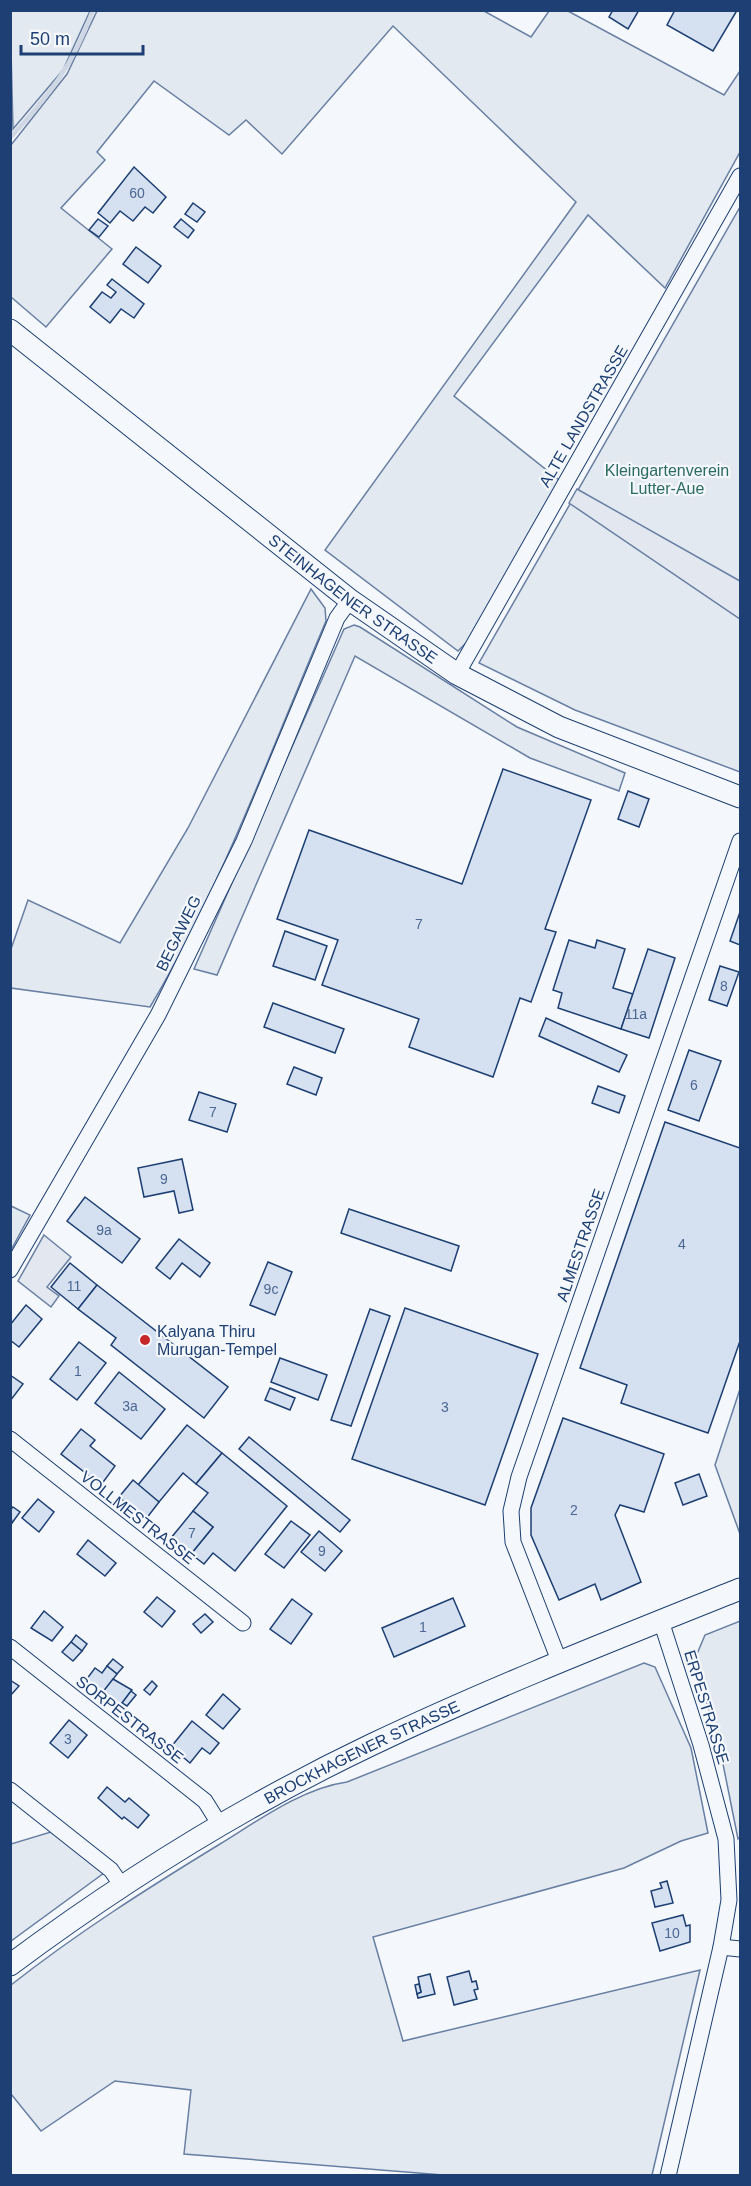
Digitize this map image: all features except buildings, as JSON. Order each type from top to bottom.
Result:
[{"type":"main road","name":"STEINHAGENER STRASSE","points":[[10,330],[350,600],[457,674],[559,728],[741,797]]},
{"type":"main road","name":"BROCKHAGENER STRASSE","points":[[10,1965],[122,1886],[220,1825],[373,1744],[661,1620],[741,1589]]},
{"type":"street","name":"ALTE LANDSTRASSE","points":[[457,674],[741,176]]},
{"type":"street","name":"BEGAWEG","points":[[10,1270],[158,1015],[244,841],[337,618],[350,600]]},
{"type":"street","name":"ALMESTRASSE","points":[[560,1663],[513,1542],[511,1511],[519,1477],[741,841]]},
{"type":"street","name":"VOLLMESTRASSE","points":[[10,1439],[243,1623]]},
{"type":"street","name":"ERPESTRASSE","points":[[661,1620],[701,1745],[726,1839],[729,1900],[721,1947],[668,2175]]},
{"type":"street","name":"SORPESTRASSE","points":[[10,1647],[205,1801],[220,1825]]},
{"type":"street","points":[[10,1790],[111,1870],[122,1886]]},
{"type":"street","points":[[721,1947],[741,1949]]},
{"type":"green space","points":[[10,11],[90,11],[63,70],[13,129]]},
{"type":"green space","points":[[97,11],[484,11],[531,37],[549,11],[568,11],[724,95],[740,71],[740,152],[665,288],[588,215],[454,396],[559,480],[473,636],[458,651],[325,550],[576,202],[393,26],[282,154],[246,120],[229,135],[154,81],[97,152],[105,160],[61,208],[112,249],[46,327],[11,297],[11,145],[67,74]]},
{"type":"green space","name":"Kleingartenverein Lutter-Aue","points":[[740,207],[740,772],[575,710],[479,663]]},
{"type":"green space","points":[[311,589],[325,608],[326,621],[223,866],[176,961],[150,1007],[11,988],[11,949],[28,900],[120,943],[188,828]]},
{"type":"green space","points":[[354,625],[517,727],[625,773],[619,791],[530,758],[355,656],[217,975],[194,969],[344,629]]},
{"type":"green space","points":[[11,1206],[30,1215],[11,1250]]},
{"type":"green space","points":[[740,1389],[740,1534],[715,1465]]},
{"type":"green space","points":[[740,1621],[740,1837],[738,1839],[718,1739],[694,1661],[705,1635]]},
{"type":"green space","points":[[644,1663],[655,1667],[691,1748],[708,1833],[681,1841],[624,1868],[373,1937],[403,2041],[700,1970],[652,2175],[443,2175],[184,2154],[191,2090],[115,2081],[41,2131],[11,2094],[11,1985],[87,1929],[266,1815],[298,1798],[331,1785],[347,1782]]},
{"type":"green space","points":[[54,1831],[104,1873],[11,1941],[11,1844]]},
{"type":"shaded area","points":[[577,489],[740,581],[740,619],[569,503]]},
{"type":"shaded area","points":[[44,1235],[71,1257],[47,1287],[59,1296],[51,1307],[18,1281]]},
{"type":"waterway","points":[[10,138],[59,79],[77,48],[93,10]]},
{"type":"place","name":"Kalyana Thiru Murugan-Tempel","points":[[145,1340]]}]
